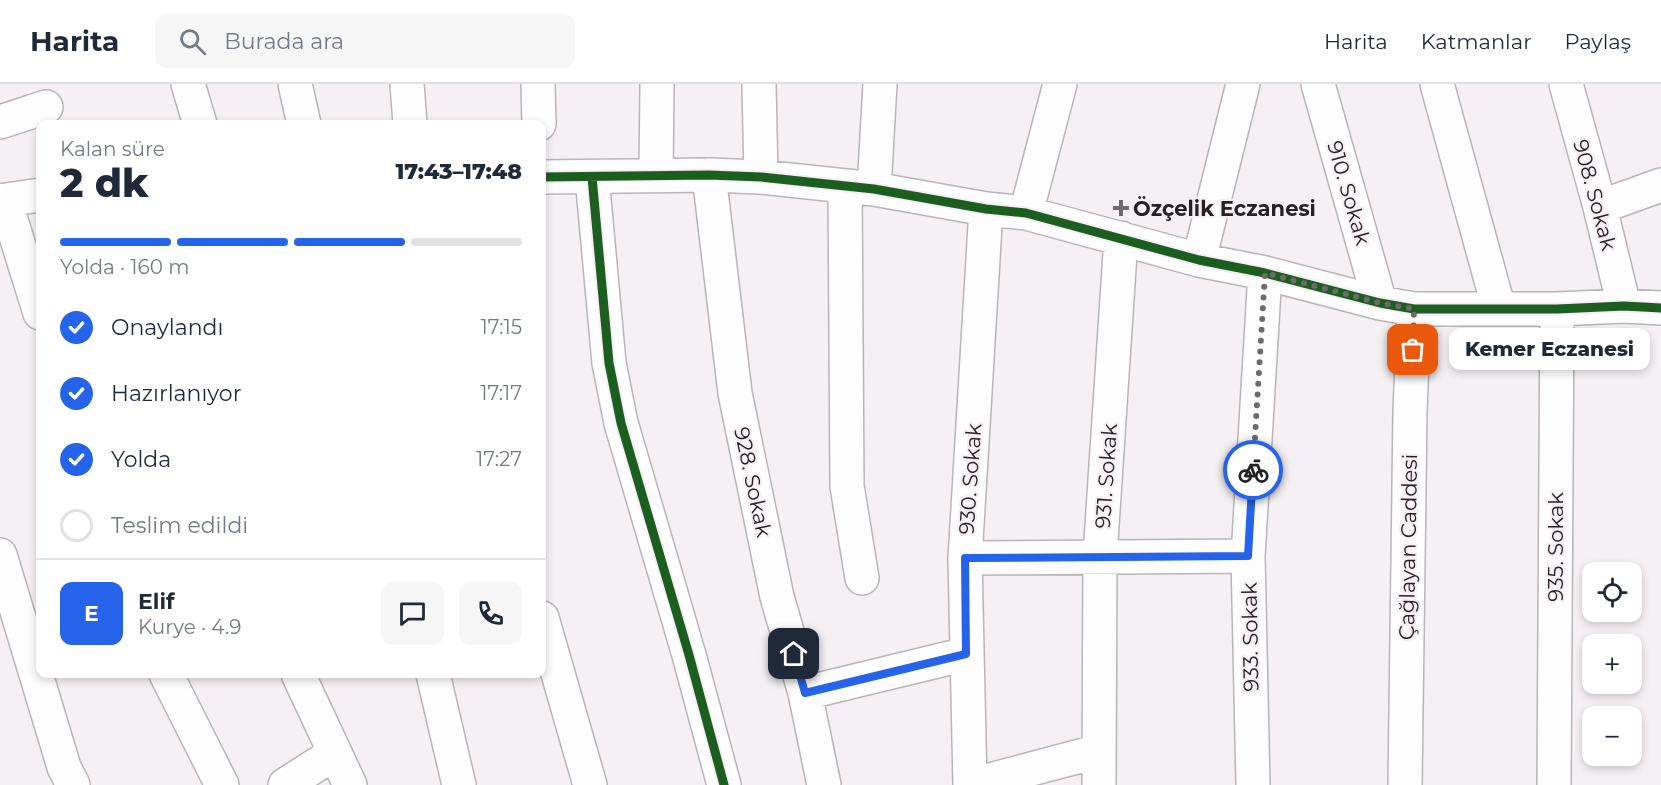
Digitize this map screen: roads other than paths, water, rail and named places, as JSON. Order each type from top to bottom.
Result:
[{"type":"street","points":[[188,84],[199,120]]},
{"type":"street","points":[[295,84],[303,120]]},
{"type":"street","points":[[407,84],[410,120]]},
{"type":"street","points":[[538,84],[539,120]]},
{"type":"street","points":[[656,175],[657,84]]},
{"type":"street","points":[[759,84],[761,177]]},
{"type":"street","points":[[862,578],[847,486],[860,188],[880,84]]},
{"type":"street","points":[[1026,213],[1060,84]]},
{"type":"street","points":[[1199,260],[1243,84]]},
{"type":"street","name":"910. Sokak","points":[[1318,84],[1380,303]]},
{"type":"street","points":[[1437,84],[1499,309]]},
{"type":"street","name":"908. Sokak","points":[[1566,84],[1600,207],[1624,306]]},
{"type":"street","points":[[0,122],[45,105]]},
{"type":"street","points":[[546,177],[656,175],[761,177],[860,188],[986,209],[1026,213],[1199,260],[1265,273],[1380,303],[1414,309],[1557,309],[1624,306],[1661,308]]},
{"type":"street","name":"928. Sokak","points":[[709,175],[735,393],[777,597],[805,693],[824,785]]},
{"type":"street","points":[[592,177],[609,363],[621,423],[686,644],[724,785]]},
{"type":"street","points":[[1600,207],[1661,185]]},
{"type":"street","points":[[36,196],[2,201],[36,301]]},
{"type":"street","name":"930. Sokak","points":[[970,785],[965,558],[986,209]]},
{"type":"street","name":"931. Sokak","points":[[1099,785],[1100,556],[1121,238]]},
{"type":"street","name":"933. Sokak","points":[[1253,785],[1248,556],[1265,273]]},
{"type":"street","name":"Çağlayan Caddesi","points":[[1405,785],[1410,412],[1414,309]]},
{"type":"street","name":"935. Sokak","points":[[1554,785],[1557,309]]},
{"type":"street","points":[[0,555],[36,674]]},
{"type":"street","points":[[965,558],[1248,556]]},
{"type":"street","points":[[546,632],[590,785]]},
{"type":"street","points":[[805,693],[966,654]]},
{"type":"street","points":[[37,678],[64,767],[73,785]]},
{"type":"street","points":[[168,678],[222,785]]},
{"type":"street","points":[[300,678],[350,785]]},
{"type":"street","points":[[434,678],[459,785]]},
{"type":"street","points":[[970,785],[1099,751]]},
{"type":"street","points":[[285,785],[335,753]]},
{"type":"place","name":"Özçelik Eczanesi","points":[[1121,208]]},
{"type":"place","name":"Kemer Eczanesi","points":[[1413,350]]}]
